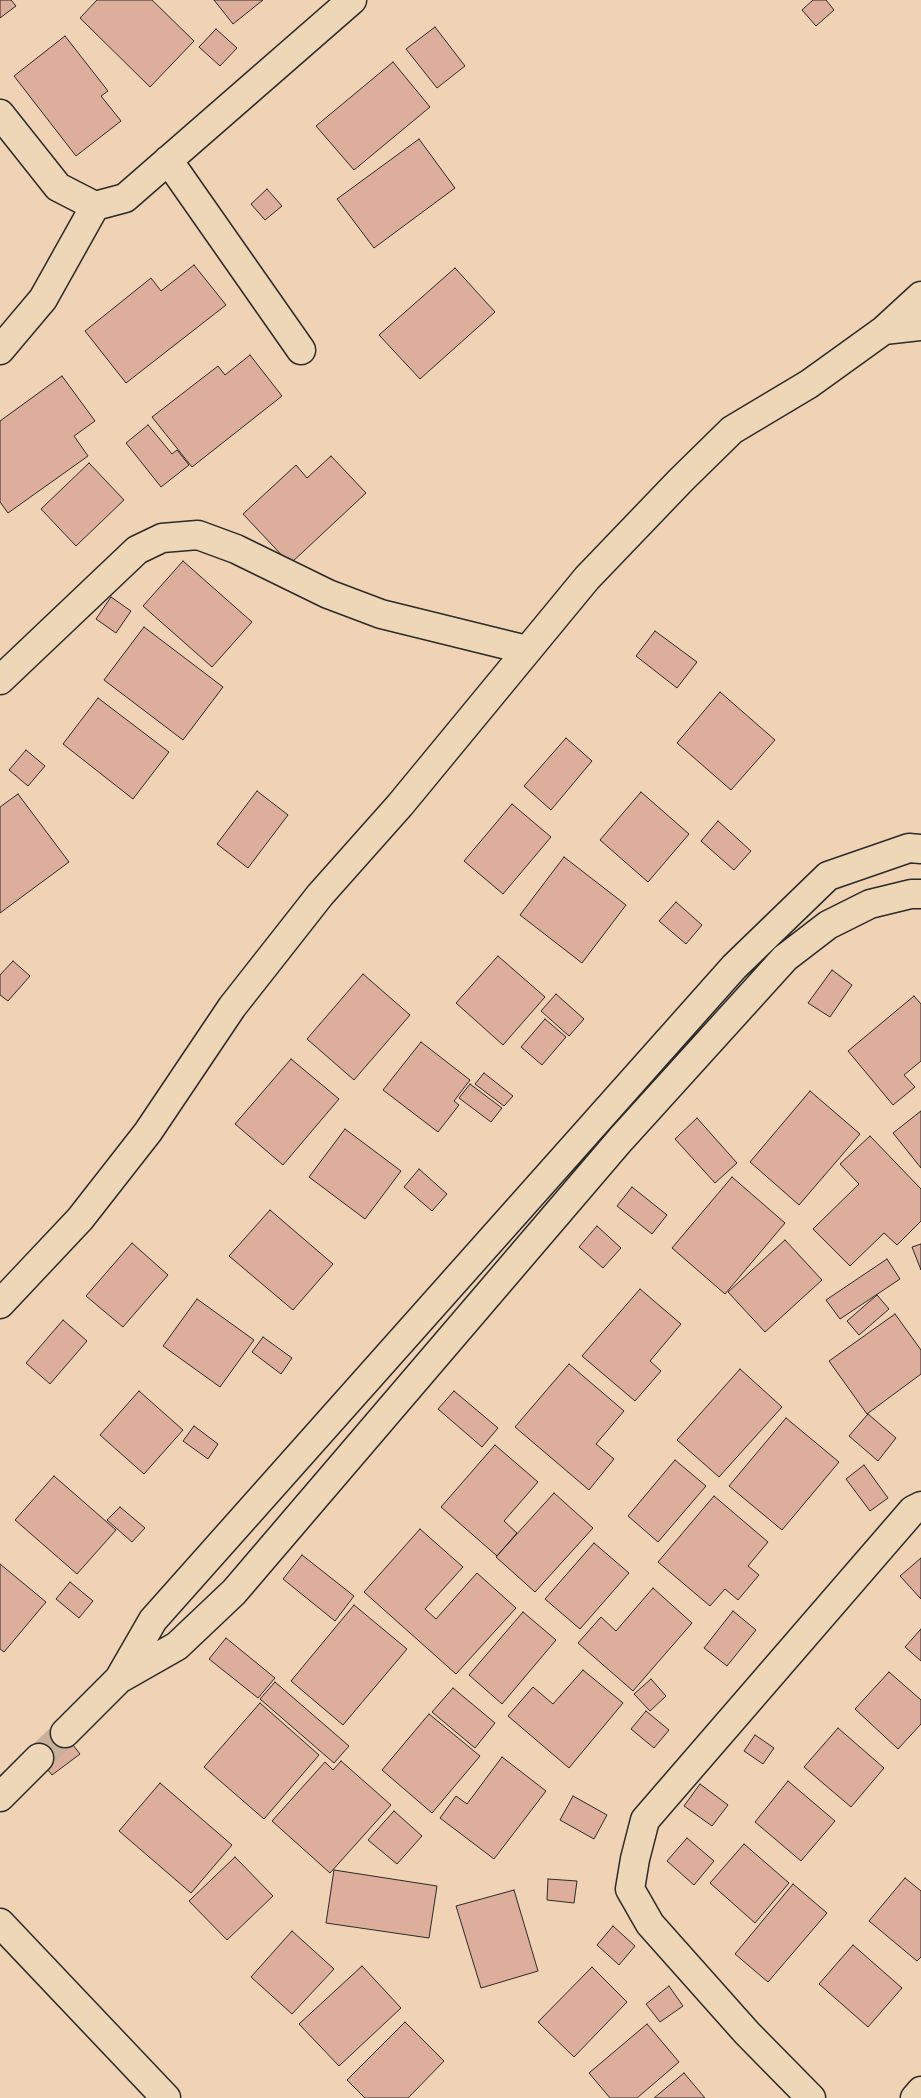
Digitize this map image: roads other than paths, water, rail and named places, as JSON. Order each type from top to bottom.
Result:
[{"type":"street","points":[[0,114],[58,187],[95,206],[125,198],[352,0]]},
{"type":"street","points":[[168,160],[301,350]]},
{"type":"street","points":[[0,350],[43,300],[95,206]]},
{"type":"street","points":[[0,1304],[80,1219],[148,1132],[232,1007],[302,917],[400,805],[587,578],[732,430],[809,384],[884,330],[921,296]]},
{"type":"street","points":[[884,330],[921,326]]},
{"type":"street","points":[[0,680],[138,550],[162,538],[198,534],[236,549],[328,594],[381,614],[527,650]]},
{"type":"street","points":[[65,1733],[119,1679],[153,1620],[734,966],[828,876],[909,848],[921,848]]},
{"type":"street","points":[[119,1679],[177,1646],[234,1592],[621,1139],[784,958],[828,926],[870,904],[911,894],[921,894]]},
{"type":"street","points":[[546,1177],[570,1199]]},
{"type":"street","points":[[811,2098],[747,2033],[650,1924],[630,1889],[635,1859],[645,1820],[913,1510],[921,1506]]},
{"type":"street","points":[[0,1797],[39,1758]]},
{"type":"street","points":[[0,1923],[166,2098]]},
{"type":"street","points":[[915,2098],[921,2091]]},
{"type":"tunnel","points":[[39,1758],[65,1733]]}]
